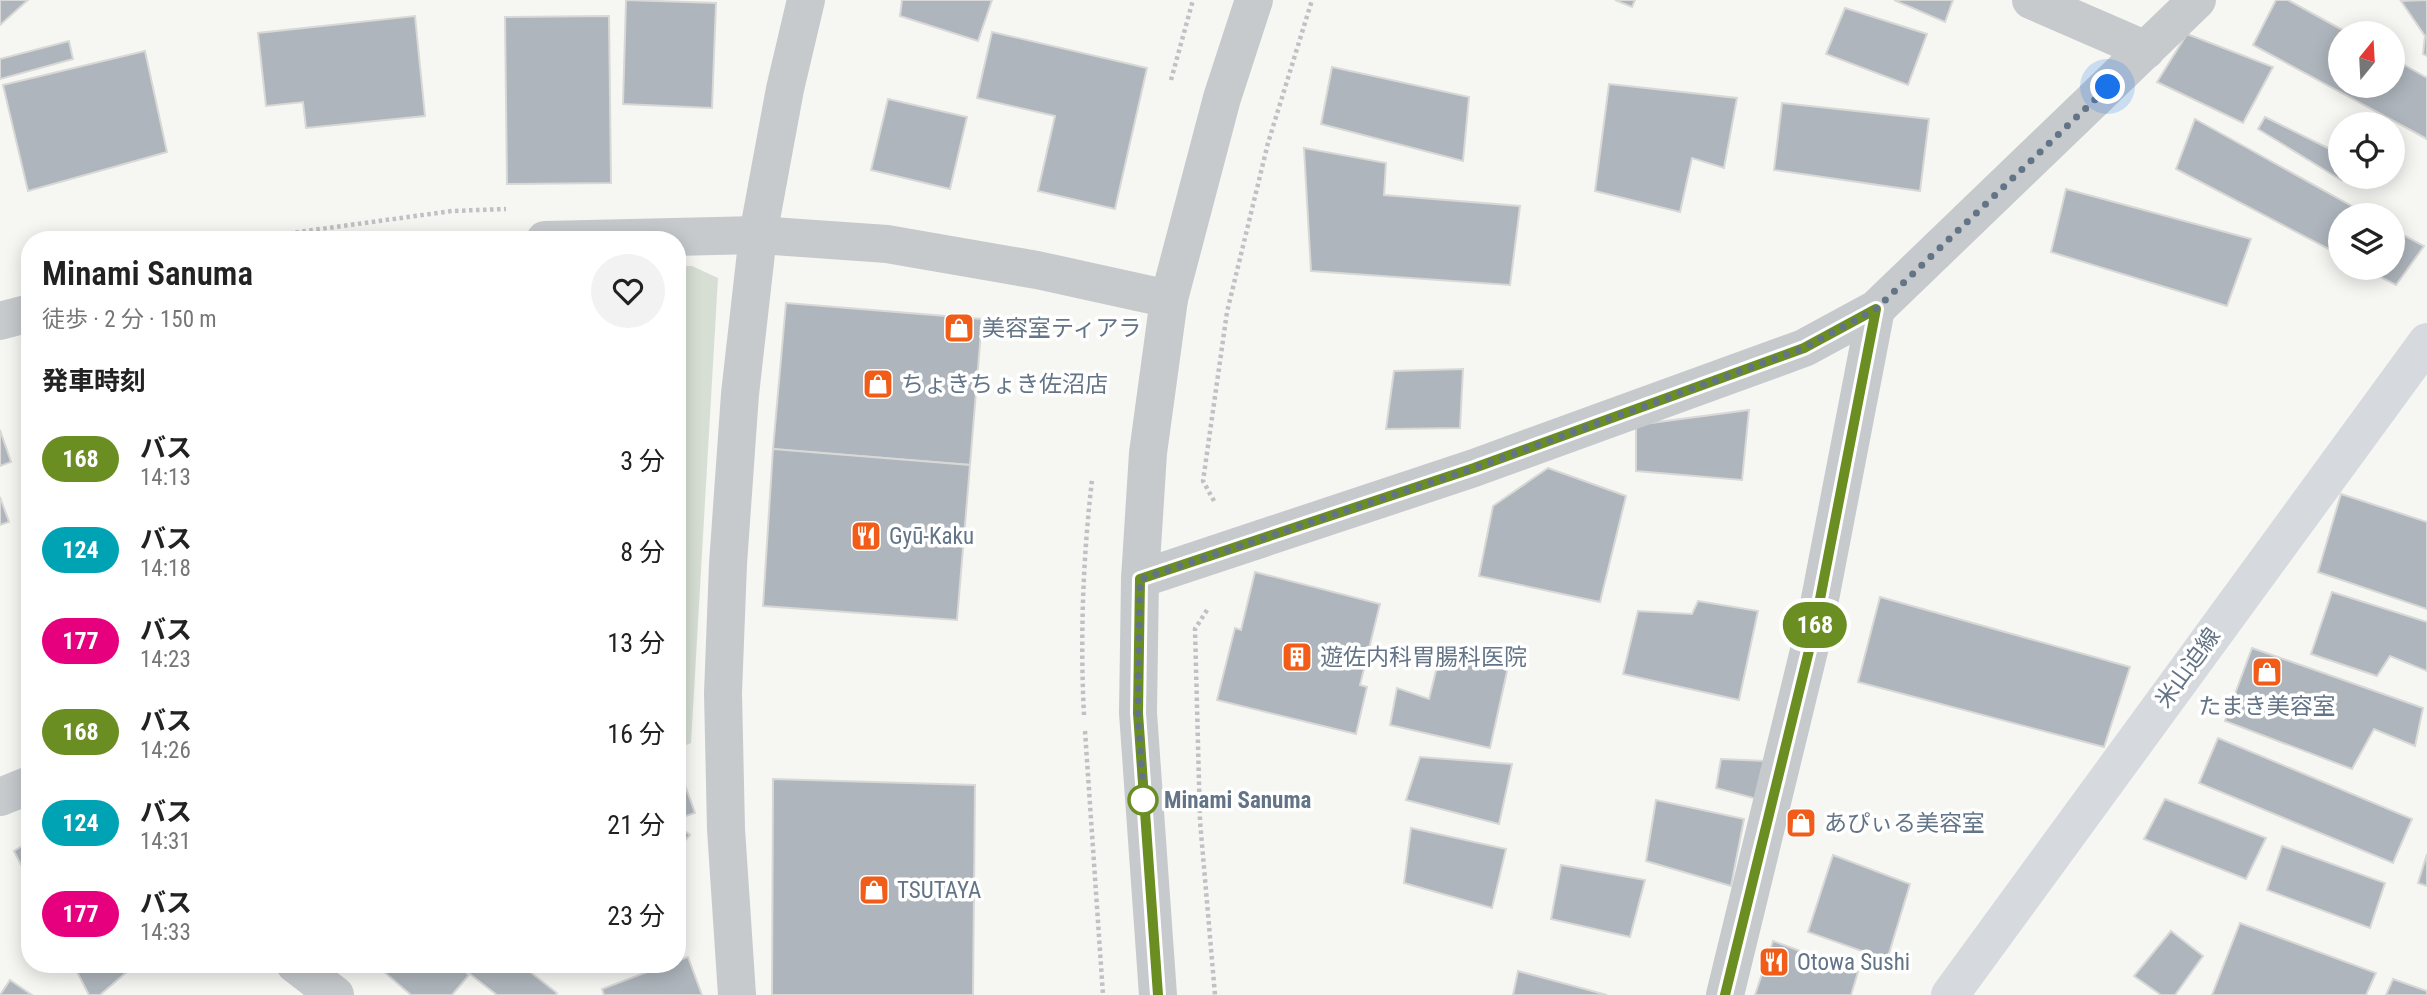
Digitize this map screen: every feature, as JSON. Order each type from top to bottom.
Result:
[{"type":"main road","name":"米山迫線","points":[[1950,995],[2427,342]]},
{"type":"street","points":[[737,995],[726,829],[723,692],[728,564],[739,407],[758,235],[785,89],[806,0]]},
{"type":"street","points":[[1158,995],[1138,713],[1140,579],[1149,453],[1169,299],[1222,98],[1254,0]]},
{"type":"street","points":[[2031,0],[2146,50]]},
{"type":"street","points":[[1140,579],[1474,468],[1804,348],[1876,309],[2197,0]]},
{"type":"street","points":[[686,237],[758,235],[887,244],[1037,270],[1169,299]]},
{"type":"street","points":[[1725,995],[1814,630],[1876,309]]},
{"type":"street","points":[[0,321],[21,315]]},
{"type":"street","points":[[0,797],[21,789]]},
{"type":"street","points":[[307,973],[335,995]]},
{"type":"shaded area","points":[[686,266],[692,266],[718,278],[691,743],[686,745]]},
{"type":"building","points":[[0,0],[28,0],[0,25]]},
{"type":"building","points":[[626,0],[716,3],[712,108],[623,104]]},
{"type":"building","points":[[902,0],[992,0],[978,41],[900,16]]},
{"type":"building","points":[[1615,0],[1635,0],[1632,7]]},
{"type":"building","points":[[1894,0],[1953,0],[1945,22]]},
{"type":"building","points":[[2276,0],[2288,0],[2328,22],[2328,86],[2253,45]]},
{"type":"building","points":[[2427,0],[2427,56],[2423,54],[2425,36],[2401,1]]},
{"type":"building","points":[[1845,8],[1927,34],[1908,85],[1826,54]]},
{"type":"building","points":[[415,16],[425,116],[306,128],[303,102],[266,106],[258,33]]},
{"type":"building","points":[[609,16],[611,183],[507,184],[505,17]]},
{"type":"building","points":[[992,32],[1147,68],[1115,209],[1038,191],[1055,116],[977,98]]},
{"type":"building","points":[[2187,34],[2273,67],[2243,123],[2157,82]]},
{"type":"building","points":[[69,41],[73,59],[0,79],[0,59]]},
{"type":"building","points":[[145,51],[167,152],[28,191],[3,85]]},
{"type":"building","points":[[2405,65],[2427,78],[2427,139],[2405,127],[2405,112],[2377,112],[2351,98],[2405,98]]},
{"type":"building","points":[[1332,67],[1469,97],[1463,161],[1321,124]]},
{"type":"building","points":[[1609,84],[1737,98],[1724,168],[1692,158],[1680,212],[1595,191]]},
{"type":"building","points":[[888,99],[967,117],[950,189],[871,170]]},
{"type":"building","points":[[1782,103],[1929,119],[1920,191],[1774,170]]},
{"type":"building","points":[[2265,117],[2328,148],[2328,172],[2258,129]]},
{"type":"building","points":[[2195,119],[2346,203],[2328,203],[2328,249],[2176,169]]},
{"type":"building","points":[[1304,148],[1386,163],[1384,195],[1520,206],[1510,285],[1311,271]]},
{"type":"building","points":[[2066,189],[2251,239],[2227,306],[2051,252]]},
{"type":"building","points":[[2405,236],[2424,246],[2405,272]]},
{"type":"building","points":[[2386,280],[2400,280],[2396,285]]},
{"type":"building","name":"ちょきちょき佐沼店","points":[[786,303],[982,319],[970,465],[773,449]]},
{"type":"building","points":[[1463,369],[1460,428],[1386,429],[1394,371]]},
{"type":"building","points":[[1749,410],[1742,480],[1636,471],[1636,425]]},
{"type":"building","points":[[0,430],[11,462],[0,466]]},
{"type":"building","name":"Gyū-Kaku","points":[[773,449],[970,465],[957,620],[763,606]]},
{"type":"building","points":[[1548,468],[1626,496],[1600,602],[1479,576],[1493,506]]},
{"type":"building","points":[[2341,494],[2427,522],[2427,609],[2318,572]]},
{"type":"building","points":[[0,497],[9,522],[0,525]]},
{"type":"building","name":"遊佐内科胃腸科医院","points":[[1255,572],[1380,604],[1360,685],[1367,687],[1356,734],[1217,700],[1235,628],[1241,630]]},
{"type":"building","points":[[2332,592],[2427,622],[2427,671],[2390,656],[2377,676],[2311,654]]},
{"type":"building","points":[[1880,597],[2130,667],[2104,747],[1858,682]]},
{"type":"building","points":[[1698,601],[1758,611],[1739,700],[1623,674],[1638,611],[1692,614]]},
{"type":"building","points":[[1442,647],[1510,658],[1490,748],[1390,725],[1397,688],[1429,699]]},
{"type":"building","points":[[2252,648],[2423,708],[2415,746],[2374,729],[2352,769],[2225,721]]},
{"type":"building","points":[[2218,738],[2412,819],[2393,863],[2199,783]]},
{"type":"building","points":[[1420,757],[1512,764],[1499,824],[1406,800]]},
{"type":"building","points":[[1721,759],[1765,761],[1757,799],[1716,788]]},
{"type":"building","name":"TSUTAYA","points":[[773,779],[975,785],[973,995],[772,995]]},
{"type":"building","points":[[686,788],[695,813],[686,816]]},
{"type":"building","points":[[2165,799],[2266,838],[2246,879],[2144,839]]},
{"type":"building","points":[[1656,800],[1744,819],[1731,886],[1646,861]]},
{"type":"building","points":[[1411,828],[1506,849],[1492,908],[1404,883]]},
{"type":"building","points":[[2282,846],[2385,883],[2370,928],[2267,890]]},
{"type":"building","points":[[21,847],[21,865],[14,851]]},
{"type":"building","points":[[2427,854],[2427,886],[2418,883]]},
{"type":"building","points":[[1833,855],[1910,884],[1887,960],[1808,932]]},
{"type":"building","points":[[1561,865],[1645,880],[1630,937],[1551,919]]},
{"type":"building","points":[[2240,923],[2376,973],[2366,995],[2212,995]]},
{"type":"building","points":[[2171,931],[2203,956],[2175,995],[2161,995],[2134,976]]},
{"type":"building","points":[[1773,941],[1858,972],[1851,995],[1755,995]]},
{"type":"building","points":[[688,957],[702,995],[604,995],[602,989],[644,973],[686,973]]},
{"type":"building","points":[[1518,971],[1607,995],[1513,995]]},
{"type":"building","points":[[78,973],[125,973],[100,995],[89,995]]},
{"type":"building","points":[[385,973],[469,975],[452,995],[411,995]]},
{"type":"building","points":[[469,973],[531,973],[557,993],[555,995],[497,995]]},
{"type":"building","points":[[2393,979],[2427,991],[2427,995],[2386,995]]},
{"type":"building","points":[[10,980],[32,995],[0,995]]},
{"type":"bus line","name":"168","points":[[1158,995],[1138,713],[1140,579],[1474,468],[1804,348],[1876,309],[1814,630],[1725,995]]},
{"type":"place","name":"美容室ティアラ","points":[[959,328]]},
{"type":"place","name":"ちょきちょき佐沼店","points":[[878,384]]},
{"type":"place","name":"Gyū-Kaku","points":[[866,536]]},
{"type":"place","name":"遊佐内科胃腸科医院","points":[[1297,657]]},
{"type":"place","name":"たまき美容室","points":[[2267,672]]},
{"type":"place","name":"Minami Sanuma","points":[[1143,800]]},
{"type":"place","name":"あぴぃる美容室","points":[[1801,823]]},
{"type":"place","name":"TSUTAYA","points":[[874,890]]},
{"type":"place","name":"Otowa Sushi","points":[[1774,962]]},
{"type":"route","points":[[1143,800],[1144,807],[1138,713],[1140,579],[1474,468],[1804,348],[1876,309],[2108,87]]}]
